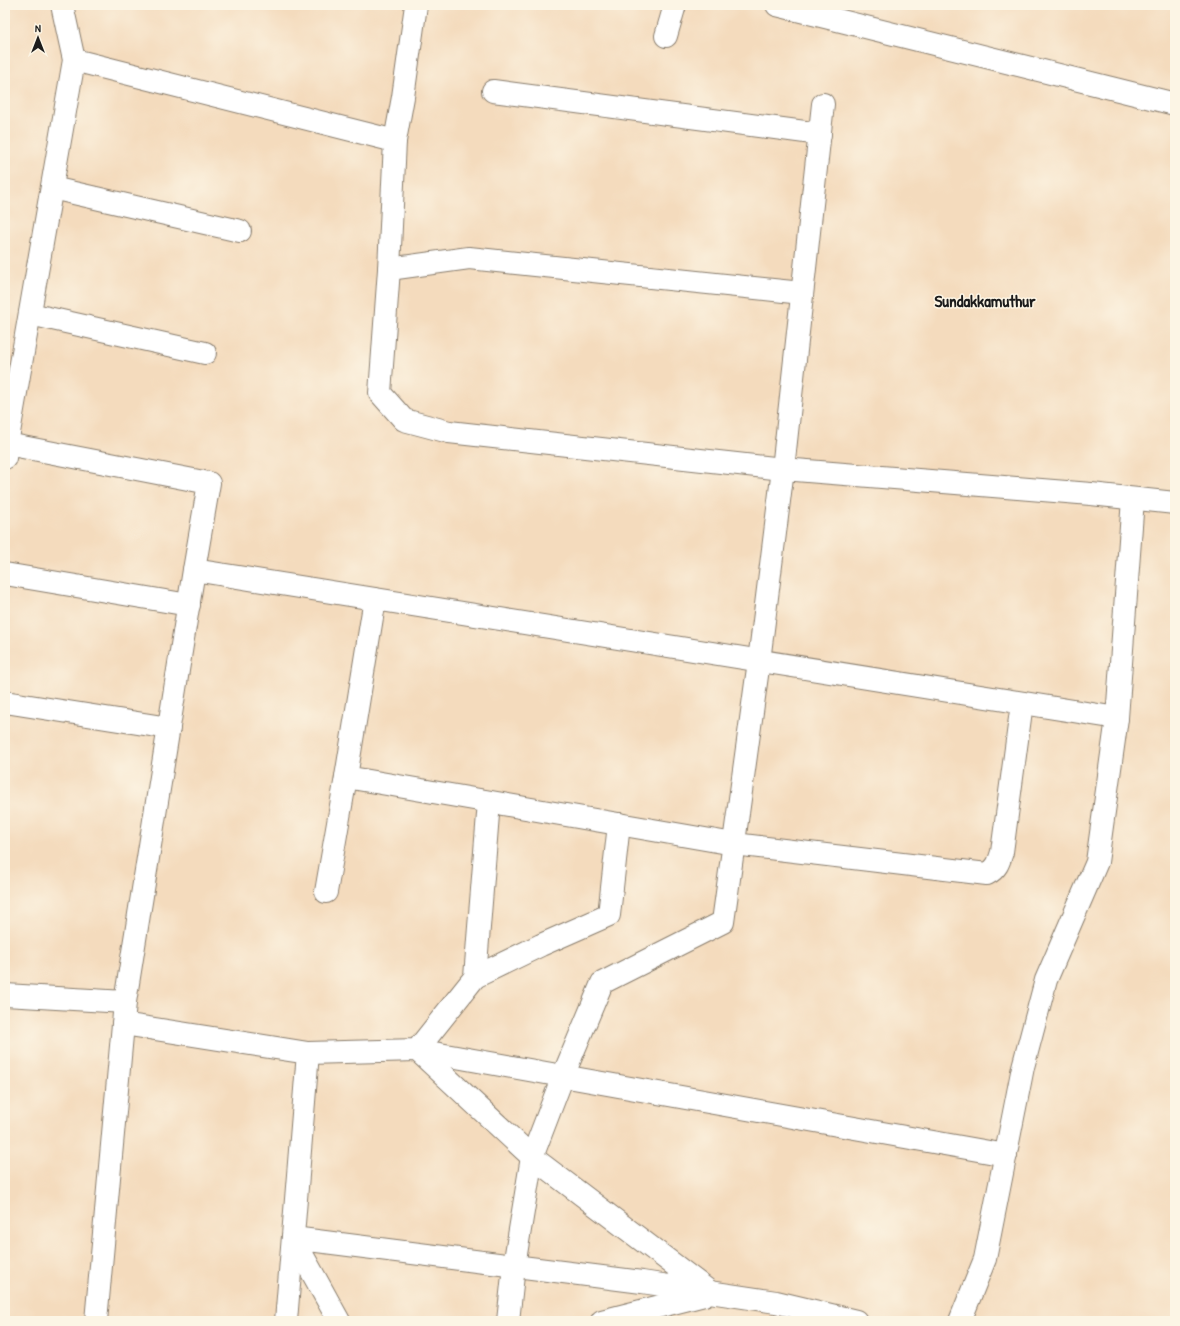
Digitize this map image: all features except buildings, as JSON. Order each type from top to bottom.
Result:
[{"type":"street","points":[[62,5],[74,60],[6,451],[210,483],[194,570],[125,1002],[96,1321]]},
{"type":"street","points":[[416,5],[395,141],[389,269],[380,393],[404,420],[449,432],[783,469],[1175,503]]},
{"type":"street","points":[[666,36],[675,5]]},
{"type":"street","points":[[777,5],[1175,104]]},
{"type":"street","points":[[74,60],[395,141]]},
{"type":"street","points":[[493,91],[820,134]]},
{"type":"street","points":[[508,1321],[514,1266],[532,1157],[563,1076],[602,983],[722,922],[759,661],[783,469],[823,104]]},
{"type":"street","points":[[52,188],[240,231]]},
{"type":"street","points":[[389,269],[468,258],[802,293]]},
{"type":"street","points":[[30,314],[205,353]]},
{"type":"street","points":[[960,1321],[985,1259],[1023,1067],[1046,980],[1097,862],[1117,718],[1133,499]]},
{"type":"street","points":[[194,570],[1117,718]]},
{"type":"street","points":[[5,574],[189,605]]},
{"type":"street","points":[[326,892],[375,599]]},
{"type":"street","points":[[5,702],[169,728]]},
{"type":"street","points":[[346,777],[734,844],[987,874],[994,870],[998,864],[1002,852],[1022,703]]},
{"type":"street","points":[[475,977],[489,802]]},
{"type":"street","points":[[417,1050],[475,977],[541,945],[609,915],[619,824]]},
{"type":"street","points":[[5,995],[125,1002]]},
{"type":"street","points":[[123,1024],[308,1053],[417,1050],[1006,1155]]},
{"type":"street","points":[[417,1050],[532,1157],[712,1293]]},
{"type":"street","points":[[286,1321],[308,1053]]},
{"type":"street","points":[[293,1238],[642,1282],[776,1302],[856,1321]]},
{"type":"street","points":[[293,1238],[339,1321]]},
{"type":"street","points":[[602,1321],[712,1293]]},
{"type":"district","name":"Sundakkamuthur","points":[[985,301]]}]
